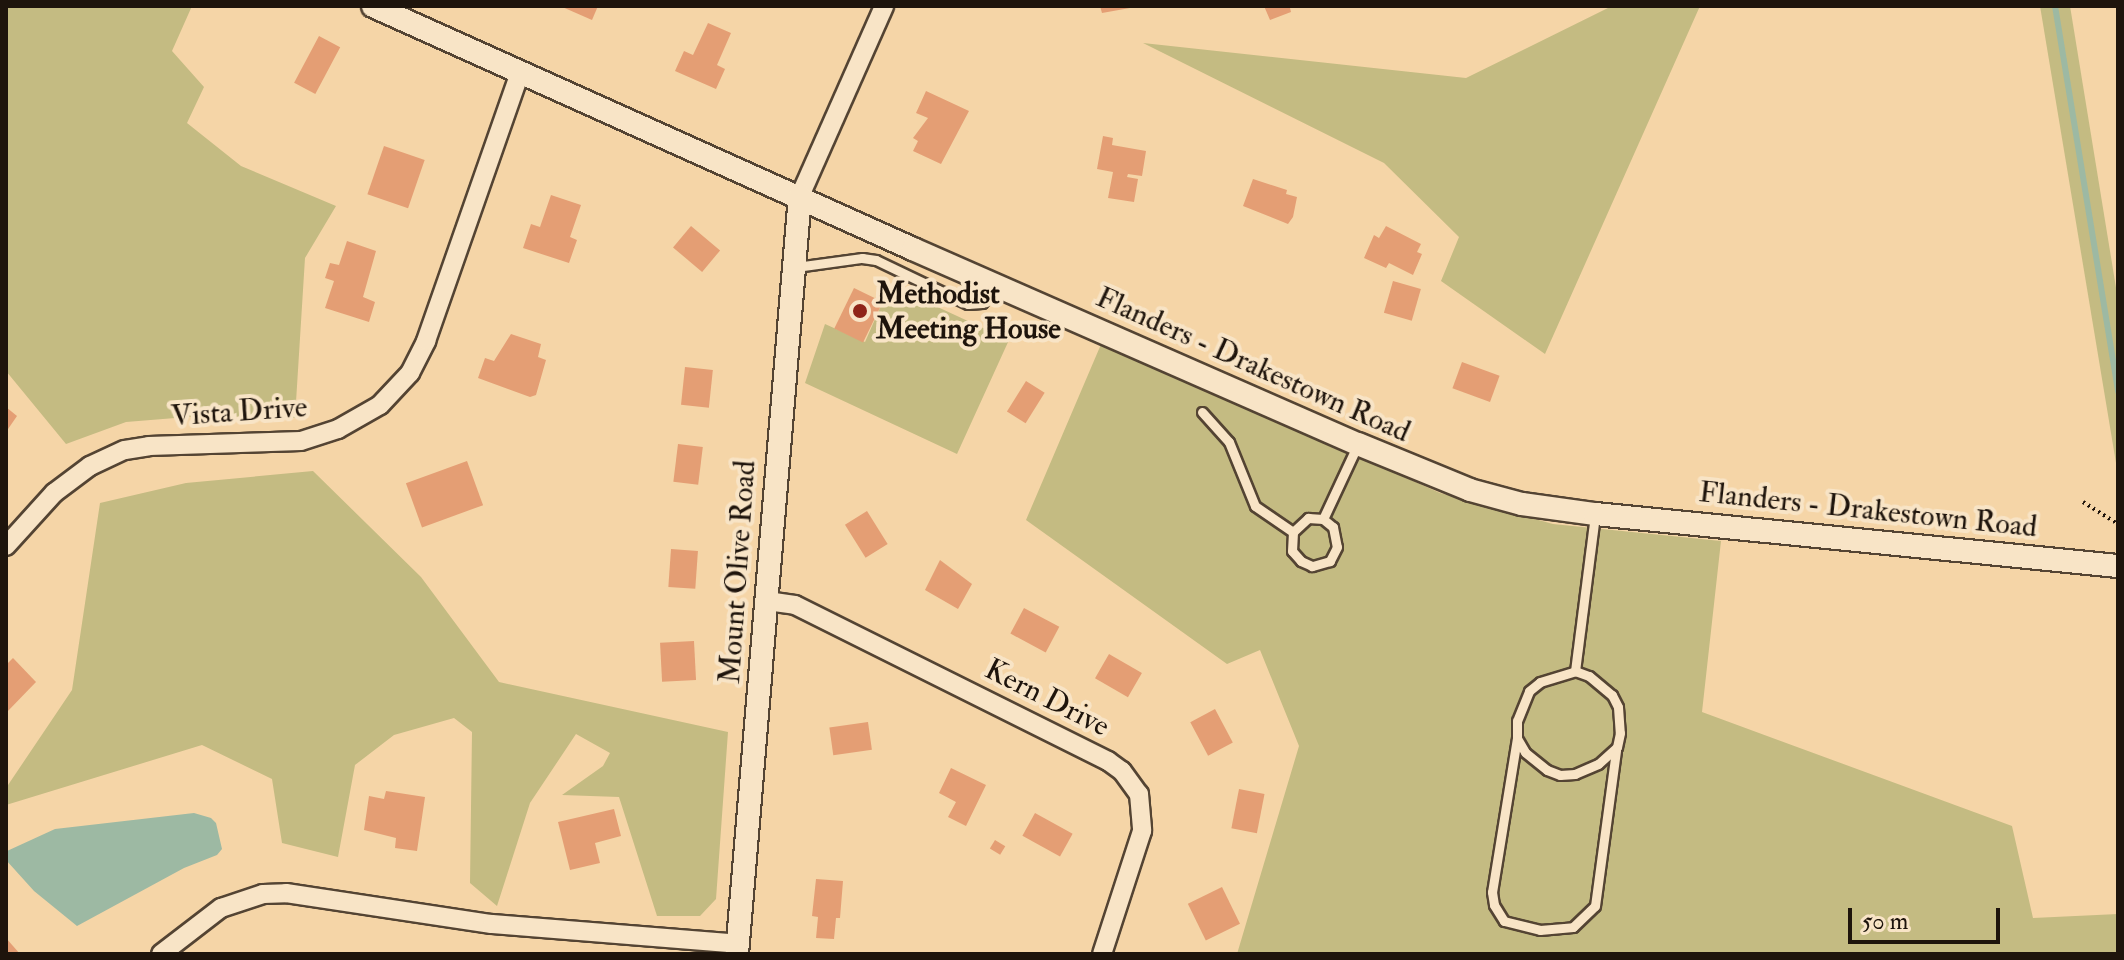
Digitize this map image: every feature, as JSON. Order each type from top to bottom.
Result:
[{"type":"street","name":"Flanders - Drakestown Road","points":[[373,6],[997,285],[1470,490],[1522,504],[1595,514],[2118,566]]},
{"type":"street","points":[[800,196],[884,6]]},
{"type":"street","name":"Vista Drive","points":[[6,546],[54,493],[90,466],[125,450],[195,443],[275,444],[301,441],[338,429],[380,405],[410,373],[421,353],[520,72]]},
{"type":"street","name":"Mount Olive Road","points":[[737,949],[800,196]]},
{"type":"street","name":"Kern Drive","points":[[767,601],[795,605],[1108,761],[1122,771],[1139,794],[1142,831],[1102,954]]},
{"type":"street","points":[[161,954],[221,908],[263,894],[286,893],[492,924],[737,949]]},
{"type":"lane","points":[[792,266],[804,269],[862,258],[876,260],[968,304],[982,303],[997,285]]},
{"type":"lane","points":[[1202,412],[1229,442],[1255,506],[1293,532]]},
{"type":"lane","points":[[1323,519],[1358,444]]},
{"type":"lane","points":[[1575,671],[1595,514]]},
{"type":"lane","points":[[1323,519],[1333,527],[1338,542],[1326,564],[1312,566],[1301,561],[1291,546],[1293,532],[1303,520],[1323,519]]},
{"type":"lane","points":[[1575,671],[1589,676],[1612,695],[1620,720],[1617,747],[1595,906],[1573,927],[1540,930],[1504,921],[1494,905],[1492,892],[1521,704],[1529,691],[1540,682],[1575,671]]},
{"type":"lane","points":[[1517,738],[1534,762],[1560,775],[1588,769],[1617,747]]},
{"type":"path","points":[[2083,502],[2118,524]]},
{"type":"shaded area","points":[[6,6],[192,6],[172,51],[204,87],[187,123],[241,166],[336,206],[305,258],[295,418],[200,416],[126,422],[66,444],[6,371]]},
{"type":"shaded area","points":[[1612,6],[1700,6],[1545,354],[1441,281],[1459,237],[1384,163],[1143,43],[1466,78]]},
{"type":"shaded area","points":[[2040,6],[2070,6],[2118,300],[2118,475]]},
{"type":"shaded area","points":[[890,285],[1009,340],[957,454],[805,383],[825,324],[865,342]]},
{"type":"shaded area","points":[[1102,342],[1440,493],[1553,524],[1721,541],[1702,712],[2012,826],[2033,918],[2118,914],[2118,954],[1237,954],[1299,746],[1260,650],[1227,664],[1026,520]]},
{"type":"shaded area","points":[[313,471],[421,577],[499,682],[728,732],[716,899],[700,916],[657,916],[619,797],[562,795],[603,766],[610,753],[576,734],[530,803],[497,906],[470,883],[472,732],[454,718],[394,735],[355,765],[338,857],[282,843],[272,779],[202,745],[6,805],[6,788],[72,690],[100,503],[186,483]]},
{"type":"shaded area","points":[[194,813],[211,818],[216,823],[222,849],[217,855],[184,868],[77,926],[34,891],[6,860],[7,851],[55,829]]},
{"type":"building","points":[[560,6],[598,6],[592,20]]},
{"type":"building","points":[[1100,6],[1129,6],[1130,8],[1102,13]]},
{"type":"building","points":[[1264,6],[1295,6],[1290,8],[1291,12],[1270,20]]},
{"type":"building","points":[[708,23],[731,33],[717,65],[725,69],[716,89],[675,71],[684,51],[693,55]]},
{"type":"building","points":[[319,36],[340,47],[315,94],[294,83]]},
{"type":"building","points":[[926,91],[969,111],[941,164],[913,151],[918,141],[913,138],[928,118],[916,113]]},
{"type":"building","points":[[1103,136],[1113,138],[1112,145],[1146,151],[1142,176],[1128,174],[1127,177],[1138,179],[1134,202],[1108,198],[1113,172],[1097,169]]},
{"type":"building","points":[[384,146],[425,160],[408,208],[367,194]]},
{"type":"building","points":[[1253,179],[1287,190],[1286,194],[1297,197],[1293,217],[1288,224],[1243,206]]},
{"type":"building","points":[[551,195],[581,205],[570,237],[577,240],[569,263],[523,248],[531,224],[540,227]]},
{"type":"building","points":[[691,226],[720,250],[702,272],[673,247]]},
{"type":"building","points":[[1386,226],[1421,244],[1417,252],[1422,254],[1413,275],[1389,263],[1386,268],[1364,258],[1374,235],[1379,238]]},
{"type":"building","points":[[347,241],[376,251],[363,297],[375,302],[369,322],[325,308],[334,281],[325,278],[330,263],[339,265]]},
{"type":"building","points":[[1393,281],[1421,289],[1412,321],[1384,313]]},
{"type":"building","points":[[854,288],[883,302],[863,342],[834,328]]},
{"type":"building","points":[[511,334],[541,344],[538,357],[546,360],[536,395],[530,397],[478,378],[485,358],[494,361]]},
{"type":"building","points":[[1462,362],[1500,376],[1490,402],[1452,388]]},
{"type":"building","points":[[685,367],[713,370],[709,408],[681,405]]},
{"type":"building","points":[[1026,381],[1045,393],[1026,423],[1007,412]]},
{"type":"building","points":[[6,407],[17,416],[6,432]]},
{"type":"building","points":[[678,444],[703,447],[698,485],[673,482]]},
{"type":"building","points":[[467,461],[483,505],[422,527],[406,483]]},
{"type":"building","points":[[867,511],[888,544],[866,558],[845,525]]},
{"type":"building","points":[[671,549],[698,551],[695,589],[668,587]]},
{"type":"building","points":[[940,560],[972,584],[958,609],[925,590]]},
{"type":"building","points":[[1024,608],[1059,627],[1046,652],[1010,634]]},
{"type":"building","points":[[694,641],[696,680],[662,682],[660,643]]},
{"type":"building","points":[[1109,654],[1142,673],[1128,697],[1095,678]]},
{"type":"building","points":[[13,658],[36,682],[6,713],[6,665]]},
{"type":"building","points":[[1215,709],[1233,743],[1208,756],[1190,722]]},
{"type":"building","points":[[868,722],[872,750],[833,755],[829,727]]},
{"type":"building","points":[[951,768],[986,785],[966,826],[948,817],[956,802],[939,793]]},
{"type":"building","points":[[1239,789],[1265,794],[1257,833],[1231,828]]},
{"type":"building","points":[[386,791],[425,797],[417,851],[395,848],[396,838],[364,830],[369,796],[384,799]]},
{"type":"building","points":[[614,809],[621,836],[595,843],[600,863],[570,870],[558,822]]},
{"type":"building","points":[[1035,813],[1073,834],[1060,857],[1022,836]]},
{"type":"building","points":[[995,840],[1005,846],[1000,855],[990,849]]},
{"type":"building","points":[[816,879],[843,881],[840,918],[836,918],[834,939],[816,938],[818,917],[812,916]]},
{"type":"building","points":[[1222,887],[1240,924],[1206,941],[1188,904]]},
{"type":"building","points":[[6,938],[20,954],[6,954]]},
{"type":"waterway","points":[[2055,6],[2118,392]]},
{"type":"place","name":"Methodist Meeting House","points":[[860,311]]}]
